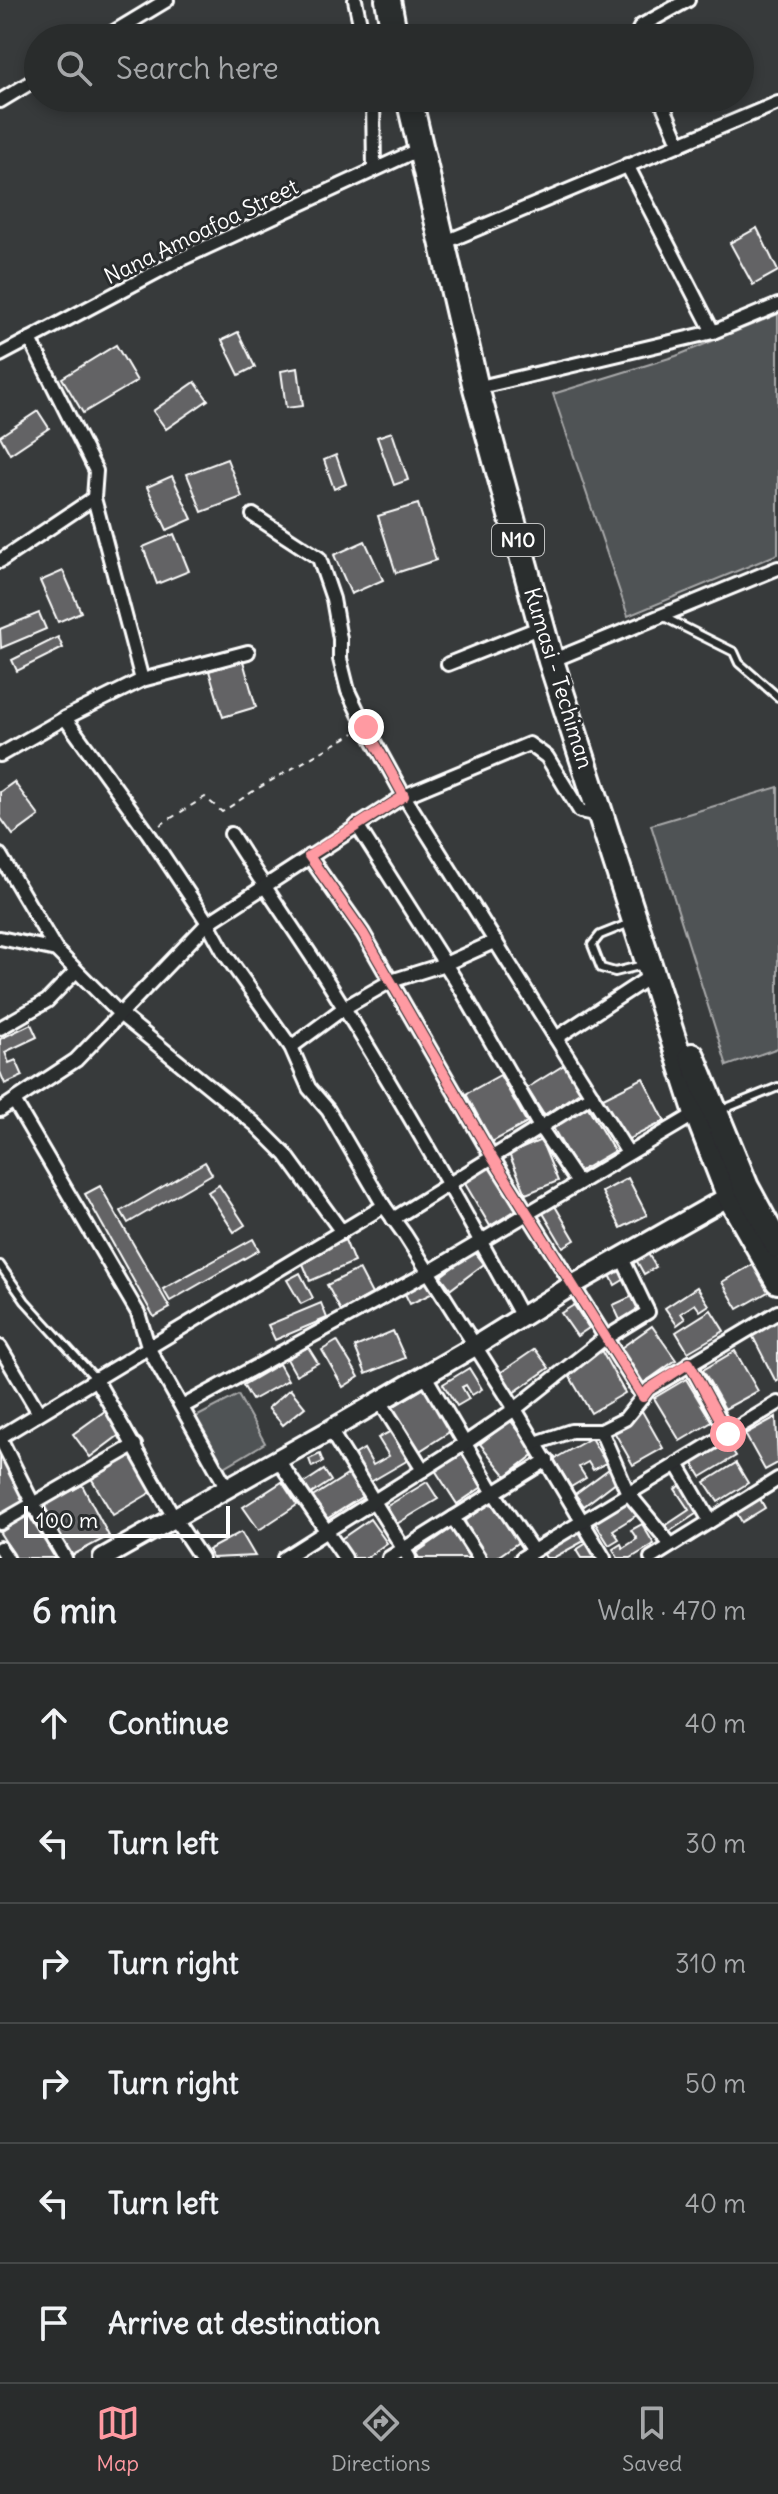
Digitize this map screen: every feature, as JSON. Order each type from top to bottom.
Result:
[{"type":"highway","points":[[388,0],[392,24]]},
{"type":"highway","name":"Kumasi - Techiman","points":[[413,112],[476,388],[541,627],[652,968]]},
{"type":"highway","name":"N10","points":[[652,968],[680,1066],[706,1113],[778,1281]]},
{"type":"highway","name":"N10","points":[[737,1191],[778,1246]]},
{"type":"street","points":[[127,24],[167,0]]},
{"type":"street","points":[[355,0],[360,24]]},
{"type":"street","points":[[645,24],[688,0]]},
{"type":"street","points":[[0,101],[24,86]]},
{"type":"street","points":[[443,243],[778,103]]},
{"type":"street","points":[[373,112],[374,170]]},
{"type":"street","points":[[666,112],[680,145]]},
{"type":"street","name":"Nana Amoafoa Street","points":[[0,355],[179,260],[422,148]]},
{"type":"street","points":[[627,165],[713,332]]},
{"type":"street","points":[[476,388],[713,332],[778,305]]},
{"type":"street","points":[[30,339],[96,471],[94,498],[142,680]]},
{"type":"street","points":[[0,561],[94,498]]},
{"type":"street","points":[[253,515],[319,558],[333,599],[340,659],[348,691],[366,727],[404,796],[628,1153]]},
{"type":"street","points":[[551,661],[778,568]]},
{"type":"street","points":[[448,664],[541,627]]},
{"type":"street","points":[[0,755],[142,680],[248,652]]},
{"type":"street","points":[[65,718],[148,833],[225,954],[291,1047],[309,1088],[328,1110],[384,1206],[547,1460],[604,1558]]},
{"type":"street","points":[[0,1110],[76,1060],[208,923],[404,796],[529,744],[547,757],[580,811],[603,816]]},
{"type":"street","points":[[357,825],[445,964],[540,1127],[578,1183]]},
{"type":"street","points":[[231,834],[344,1009],[481,1241],[522,1317]]},
{"type":"street","points":[[0,855],[56,950],[121,1015],[255,1124],[286,1155],[342,1232]]},
{"type":"street","points":[[309,856],[363,933],[492,1157],[643,1397]]},
{"type":"street","points":[[0,938],[56,950]]},
{"type":"street","points":[[291,1047],[344,1009],[391,981],[445,964],[496,941]]},
{"type":"street","points":[[556,1038],[652,968]]},
{"type":"street","points":[[0,1028],[47,1001],[76,971]]},
{"type":"street","points":[[393,1219],[592,1095]]},
{"type":"street","points":[[14,1101],[138,1313],[149,1349],[227,1488]]},
{"type":"street","points":[[182,1407],[429,1272],[628,1153],[706,1113]]},
{"type":"street","points":[[103,1558],[330,1430],[737,1191]]},
{"type":"street","points":[[65,1558],[33,1504],[0,1438],[384,1206]]},
{"type":"street","points":[[284,1558],[464,1444],[606,1339],[648,1312],[622,1258]]},
{"type":"street","points":[[536,1443],[571,1431],[601,1431],[625,1419],[649,1389],[778,1312]]},
{"type":"street","points":[[0,1347],[39,1413]]},
{"type":"street","points":[[689,1363],[728,1434]]},
{"type":"street","points":[[424,1374],[528,1555],[778,1403]]},
{"type":"street","points":[[95,1378],[175,1519],[201,1558]]},
{"type":"street","points":[[380,1401],[423,1470]]},
{"type":"street","points":[[330,1430],[406,1553]]},
{"type":"street","points":[[601,1431],[628,1493],[671,1545]]},
{"type":"street","points":[[0,1523],[135,1445]]},
{"type":"street","points":[[278,1460],[345,1558]]},
{"type":"street","points":[[389,1558],[406,1553],[453,1518],[547,1460]]},
{"type":"street","points":[[677,1464],[710,1521]]},
{"type":"street","points":[[651,1558],[778,1479]]},
{"type":"street","points":[[453,1518],[479,1558]]},
{"type":"street","points":[[115,1558],[173,1526],[193,1558]]},
{"type":"street","points":[[0,1548],[7,1558]]},
{"type":"lane","points":[[658,615],[734,652],[739,663],[778,697]]},
{"type":"lane","points":[[636,921],[600,935],[592,945],[601,968],[626,971],[652,968]]},
{"type":"lane","points":[[706,1113],[778,1087]]},
{"type":"lane","points":[[0,1265],[25,1301],[95,1378]]},
{"type":"path","points":[[148,833],[205,797],[222,812],[313,755],[366,727]]},
{"type":"shaded area","points":[[778,314],[778,554],[628,616],[553,394],[676,356]]},
{"type":"shaded area","points":[[778,787],[778,1048],[727,1066],[651,825]]},
{"type":"shaded area","points":[[238,1395],[265,1443],[221,1469],[194,1418]]},
{"type":"building","points":[[757,228],[778,271],[753,285],[730,243]]},
{"type":"building","points":[[238,332],[255,367],[239,375],[222,340]]},
{"type":"building","points":[[116,345],[137,381],[83,413],[62,378]]},
{"type":"building","points":[[298,368],[303,406],[286,408],[281,371]]},
{"type":"building","points":[[195,382],[208,400],[166,429],[153,411]]},
{"type":"building","points":[[38,411],[49,428],[10,454],[0,436]]},
{"type":"building","points":[[392,432],[408,480],[394,485],[377,437]]},
{"type":"building","points":[[336,455],[346,484],[334,489],[324,460]]},
{"type":"building","points":[[227,459],[242,497],[202,512],[187,474]]},
{"type":"building","points":[[172,476],[192,519],[167,530],[147,487]]},
{"type":"building","points":[[418,504],[436,560],[396,573],[378,516]]},
{"type":"building","points":[[174,534],[189,571],[157,584],[143,547]]},
{"type":"building","points":[[365,541],[383,580],[351,594],[334,555]]},
{"type":"building","points":[[63,571],[81,612],[58,622],[40,581]]},
{"type":"building","points":[[39,613],[46,629],[1,648],[0,629]]},
{"type":"building","points":[[58,637],[63,648],[17,671],[12,660]]},
{"type":"building","points":[[243,661],[256,707],[223,717],[209,671]]},
{"type":"building","points":[[14,782],[39,816],[13,835],[0,817],[0,792]]},
{"type":"building","points":[[31,1024],[37,1037],[5,1052],[9,1063],[16,1060],[23,1076],[5,1084],[0,1072],[0,1039]]},
{"type":"building","points":[[564,1065],[581,1091],[544,1115],[527,1088]]},
{"type":"building","points":[[500,1075],[527,1123],[492,1142],[466,1094]]},
{"type":"building","points":[[643,1078],[665,1121],[623,1142],[601,1099]]},
{"type":"building","points":[[586,1104],[614,1151],[578,1172],[551,1124]]},
{"type":"building","points":[[541,1140],[558,1181],[526,1194],[509,1154]]},
{"type":"building","points":[[205,1162],[212,1174],[128,1223],[121,1211]]},
{"type":"building","points":[[490,1166],[516,1210],[490,1226],[464,1182]]},
{"type":"building","points":[[628,1178],[647,1215],[621,1228],[602,1192]]},
{"type":"building","points":[[219,1185],[245,1225],[234,1232],[208,1192]]},
{"type":"building","points":[[100,1186],[170,1308],[154,1317],[85,1194]]},
{"type":"building","points":[[555,1206],[575,1240],[563,1247],[543,1213]]},
{"type":"building","points":[[253,1239],[259,1250],[170,1301],[163,1289]]},
{"type":"building","points":[[345,1240],[354,1262],[310,1281],[301,1259]]},
{"type":"building","points":[[474,1251],[484,1264],[451,1289],[441,1276]]},
{"type":"building","points":[[647,1252],[656,1267],[644,1274],[635,1258]]},
{"type":"building","points":[[759,1261],[775,1288],[738,1309],[722,1282]]},
{"type":"building","points":[[617,1264],[625,1279],[615,1285],[607,1269]]},
{"type":"building","points":[[359,1269],[372,1294],[341,1311],[327,1285]]},
{"type":"building","points":[[300,1273],[313,1298],[301,1304],[287,1280]]},
{"type":"building","points":[[427,1281],[433,1293],[410,1304],[404,1292]]},
{"type":"building","points":[[697,1287],[709,1305],[700,1311],[695,1304],[681,1313],[685,1319],[677,1325],[665,1308]]},
{"type":"building","points":[[635,1295],[642,1310],[620,1320],[613,1305]]},
{"type":"building","points":[[321,1303],[327,1318],[275,1340],[268,1325]]},
{"type":"building","points":[[574,1305],[589,1328],[577,1336],[561,1313]]},
{"type":"building","points":[[711,1310],[724,1331],[688,1352],[676,1332]]},
{"type":"building","points":[[778,1319],[778,1381],[776,1382],[751,1333]]},
{"type":"building","points":[[652,1326],[676,1360],[642,1384],[618,1350]]},
{"type":"building","points":[[393,1331],[405,1358],[366,1374],[355,1347]]},
{"type":"building","points":[[337,1341],[359,1377],[343,1387],[322,1350]]},
{"type":"building","points":[[308,1347],[318,1363],[296,1375],[287,1359]]},
{"type":"building","points":[[535,1349],[549,1368],[513,1393],[500,1373]]},
{"type":"building","points":[[601,1350],[625,1393],[591,1413],[566,1370]]},
{"type":"building","points":[[735,1351],[758,1391],[725,1409],[703,1370]]},
{"type":"building","points":[[279,1364],[288,1380],[252,1400],[243,1385]]},
{"type":"building","points":[[469,1368],[482,1389],[472,1395],[466,1385],[462,1387],[469,1399],[457,1406],[443,1384]]},
{"type":"building","points":[[686,1379],[712,1422],[680,1441],[654,1398]]},
{"type":"building","points":[[424,1388],[451,1431],[418,1452],[391,1408]]},
{"type":"building","points":[[290,1389],[305,1407],[283,1425],[268,1408]]},
{"type":"building","points":[[105,1411],[122,1433],[90,1457],[73,1434]]},
{"type":"building","points":[[642,1411],[663,1448],[633,1465],[612,1428]]},
{"type":"building","points":[[776,1417],[778,1463],[765,1470],[745,1434]]},
{"type":"building","points":[[510,1420],[536,1453],[506,1476],[480,1444]]},
{"type":"building","points":[[393,1430],[410,1459],[367,1484],[351,1457],[364,1449],[373,1465],[389,1456],[378,1438]]},
{"type":"building","points":[[591,1438],[606,1463],[593,1470],[588,1462],[579,1467],[586,1478],[571,1487],[554,1459]]},
{"type":"building","points":[[726,1441],[736,1456],[701,1477],[692,1462]]},
{"type":"building","points":[[463,1452],[485,1485],[457,1504],[435,1470]]},
{"type":"building","points":[[133,1453],[155,1490],[113,1515],[91,1478]]},
{"type":"building","points":[[0,1454],[27,1501],[0,1516]]},
{"type":"building","points":[[320,1454],[323,1462],[312,1467],[309,1459]]},
{"type":"building","points":[[736,1463],[748,1483],[718,1502],[705,1482]]},
{"type":"building","points":[[609,1469],[617,1481],[584,1506],[575,1494]]},
{"type":"building","points":[[324,1470],[331,1481],[311,1494],[304,1483]]},
{"type":"building","points":[[349,1474],[363,1496],[325,1520],[311,1498]]},
{"type":"building","points":[[282,1482],[297,1505],[259,1530],[243,1507]]},
{"type":"building","points":[[427,1482],[438,1499],[395,1525],[384,1508]]},
{"type":"building","points":[[685,1483],[702,1510],[667,1533],[662,1528],[689,1510],[675,1489]]},
{"type":"building","points":[[82,1485],[109,1536],[71,1556],[44,1505]]},
{"type":"building","points":[[759,1497],[765,1508],[742,1522],[735,1510]]},
{"type":"building","points":[[628,1499],[637,1515],[613,1530],[619,1539],[609,1545],[594,1521]]},
{"type":"building","points":[[492,1502],[520,1541],[496,1558],[485,1558],[461,1524]]},
{"type":"building","points":[[28,1514],[55,1558],[16,1558],[0,1533]]},
{"type":"building","points":[[370,1519],[387,1543],[366,1558],[349,1558],[338,1541]]},
{"type":"building","points":[[642,1524],[654,1544],[631,1558],[618,1558],[613,1549],[621,1544],[623,1548],[637,1539],[631,1530]]},
{"type":"building","points":[[452,1528],[474,1558],[419,1558],[416,1553]]},
{"type":"building","points":[[579,1531],[584,1541],[553,1558],[546,1558],[542,1551]]},
{"type":"building","points":[[241,1532],[255,1556],[212,1558],[208,1550]]},
{"type":"building","points":[[587,1543],[596,1558],[581,1558],[576,1550]]},
{"type":"route","points":[[366,727],[404,796],[309,856],[363,933],[492,1157],[643,1397],[649,1389],[689,1363],[728,1434]]}]
